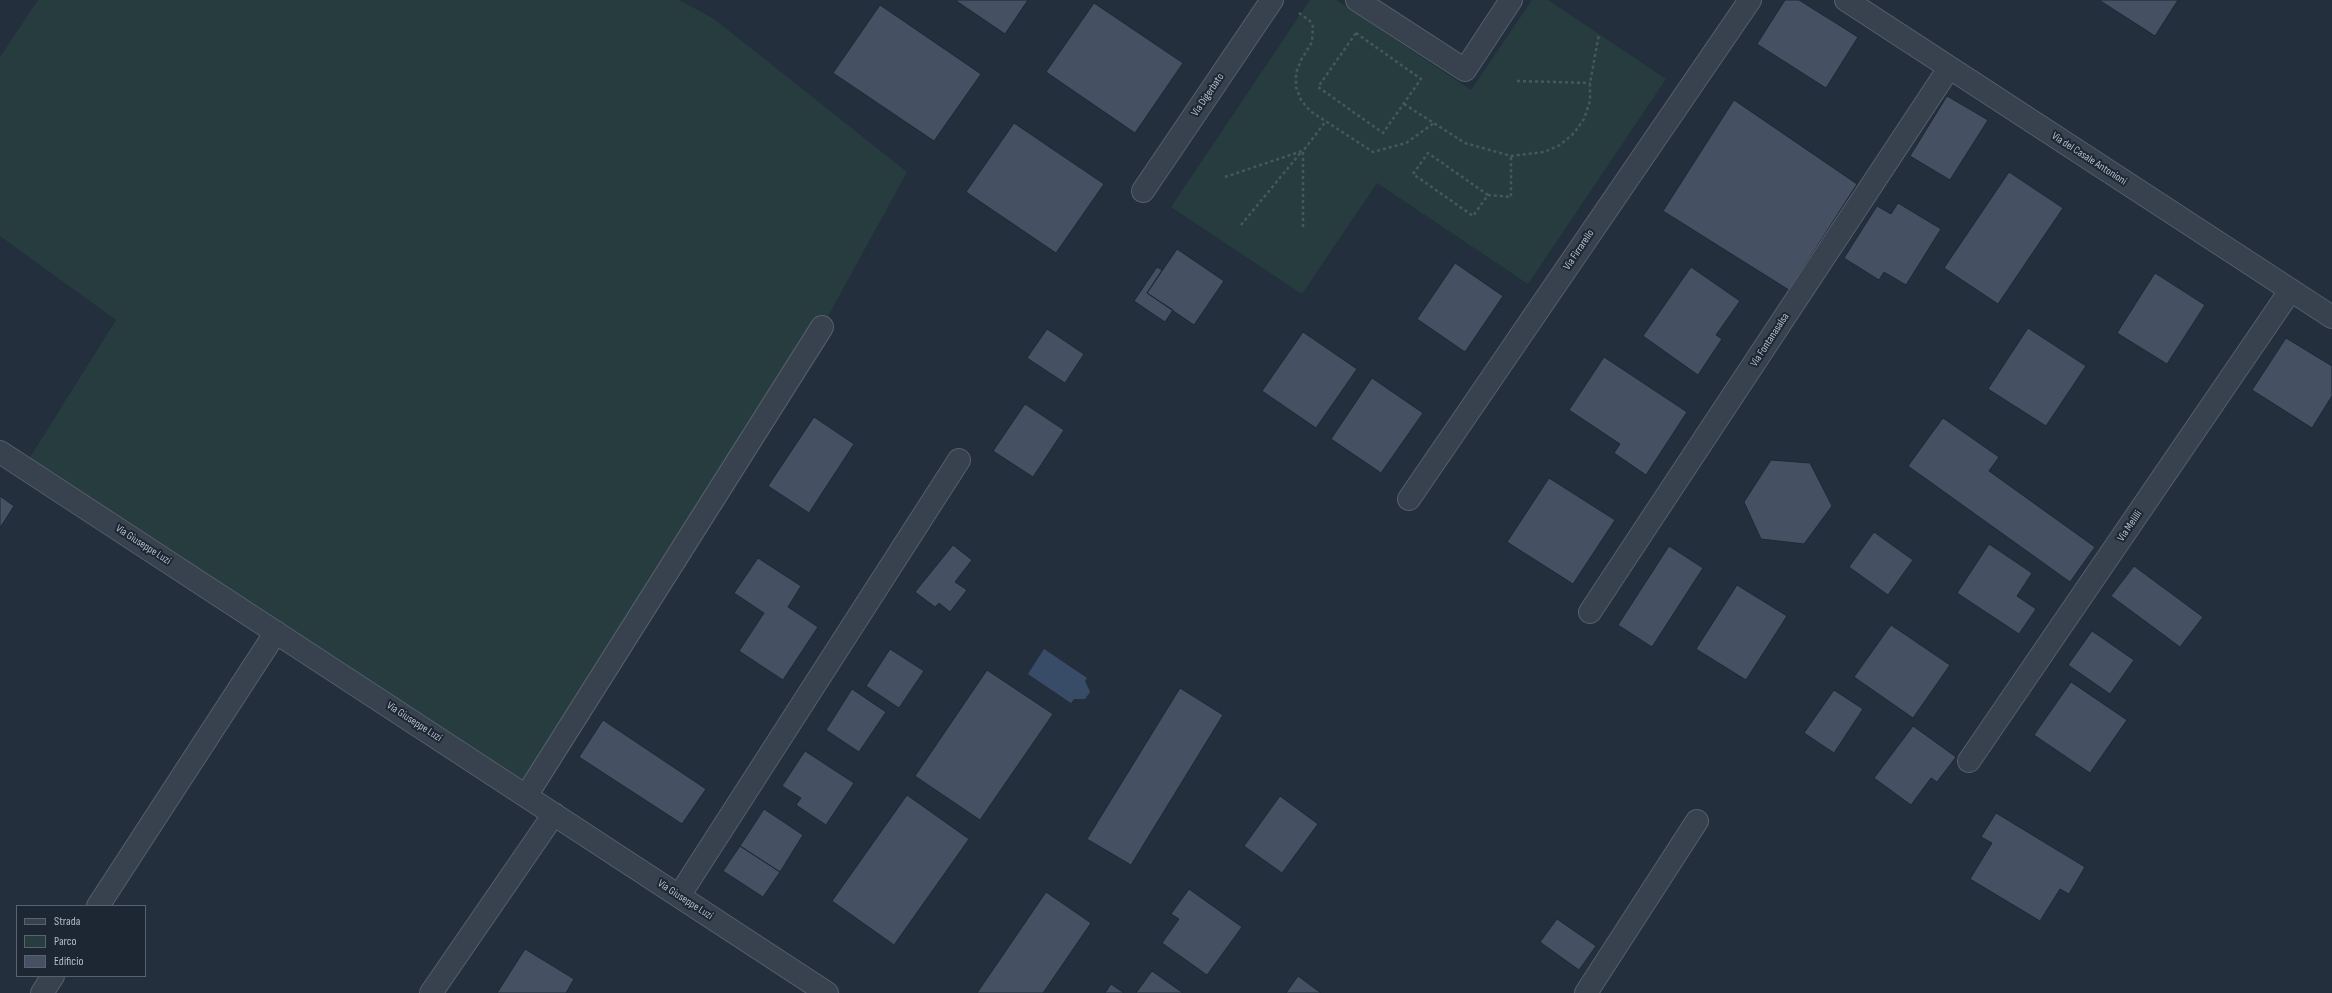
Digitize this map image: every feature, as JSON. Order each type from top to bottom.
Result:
[{"type":"street","name":"Via Digerbato","points":[[1143,191],[1272,0]]},
{"type":"street","points":[[1357,0],[1464,70],[1511,0]]},
{"type":"street","name":"Via Firrarello","points":[[1409,499],[1750,0]]},
{"type":"street","name":"Via del Casale Antonioni","points":[[1846,0],[2332,317]]},
{"type":"street","name":"Via Fontanasalsa","points":[[1590,612],[1949,68]]},
{"type":"street","name":"Via Melilli","points":[[1969,761],[2290,291]]},
{"type":"street","points":[[526,796],[822,326]]},
{"type":"street","name":"Via Giuseppe Luzi","points":[[0,452],[827,993]]},
{"type":"street","points":[[679,896],[959,460]]},
{"type":"street","points":[[99,905],[276,632]]},
{"type":"street","points":[[431,993],[554,814]]},
{"type":"street","points":[[1586,993],[1697,821]]},
{"type":"street","points":[[42,993],[52,977]]},
{"type":"path","points":[[1298,12],[1310,21],[1314,35],[1312,42],[1300,60],[1296,73],[1296,87],[1301,100],[1310,111],[1373,152],[1406,143],[1434,123]]},
{"type":"path","points":[[1356,33],[1421,79],[1404,104],[1383,133],[1318,87],[1356,33]]},
{"type":"path","points":[[1404,104],[1465,143],[1511,156],[1544,152],[1560,145],[1574,133],[1584,119],[1590,101],[1590,83],[1599,34]]},
{"type":"path","points":[[1517,82],[1590,83]]},
{"type":"path","points":[[1241,225],[1326,121]]},
{"type":"path","points":[[1225,177],[1303,151]]},
{"type":"path","points":[[1303,151],[1303,227]]},
{"type":"path","points":[[1488,195],[1473,216],[1413,174],[1428,153],[1488,195],[1511,197],[1511,156]]},
{"type":"green space","points":[[38,0],[679,0],[714,19],[907,172],[822,327],[526,796],[24,467],[116,320],[0,236],[0,57]]},
{"type":"green space","points":[[1310,0],[1336,0],[1471,90],[1532,0],[1548,0],[1666,79],[1528,284],[1377,183],[1302,294],[1171,207]]},
{"type":"water","points":[[1044,649],[1087,678],[1085,681],[1090,692],[1085,699],[1074,699],[1071,703],[1028,674]]},
{"type":"building","points":[[955,0],[1028,0],[1005,34]]},
{"type":"building","points":[[1785,0],[1799,0],[1858,37],[1826,88],[1757,44]]},
{"type":"building","points":[[2099,0],[2178,0],[2155,36]]},
{"type":"building","points":[[1094,3],[1183,63],[1135,133],[1046,72]]},
{"type":"building","points":[[880,5],[981,74],[934,141],[833,73]]},
{"type":"building","points":[[1947,96],[1988,120],[1950,180],[1910,156]]},
{"type":"building","points":[[1734,100],[1857,184],[1789,290],[1663,211]]},
{"type":"building","points":[[1014,123],[1104,184],[1056,253],[966,192]]},
{"type":"building","points":[[2009,172],[2063,208],[1998,304],[1944,268]]},
{"type":"building","points":[[1898,203],[1941,229],[1906,285],[1884,272],[1879,280],[1844,258],[1877,206],[1891,214]]},
{"type":"building","points":[[1177,249],[1224,281],[1194,325],[1147,293]]},
{"type":"building","points":[[1455,263],[1503,296],[1465,352],[1417,319]]},
{"type":"building","points":[[1157,267],[1162,270],[1147,293],[1173,310],[1165,322],[1134,301]]},
{"type":"building","points":[[1691,267],[1740,301],[1716,335],[1722,339],[1698,375],[1643,336]]},
{"type":"building","points":[[2155,273],[2205,305],[2167,364],[2117,333]]},
{"type":"building","points":[[2028,328],[2086,366],[2046,426],[1988,389]]},
{"type":"building","points":[[1047,329],[1084,354],[1065,383],[1027,358]]},
{"type":"building","points":[[1303,332],[1357,369],[1316,428],[1262,391]]},
{"type":"building","points":[[2286,338],[2332,366],[2332,396],[2312,428],[2252,390]]},
{"type":"building","points":[[1604,357],[1687,412],[1646,475],[1614,453],[1620,444],[1569,410]]},
{"type":"building","points":[[1372,378],[1423,413],[1381,473],[1331,439]]},
{"type":"building","points":[[1025,404],[1064,430],[1033,477],[993,451]]},
{"type":"building","points":[[814,417],[854,444],[809,513],[768,486]]},
{"type":"building","points":[[1943,418],[1999,457],[1989,471],[2095,547],[2070,582],[1908,466]]},
{"type":"building","points":[[1771,460],[1810,463],[1832,506],[1804,544],[1761,539],[1744,502]]},
{"type":"building","points":[[1549,478],[1615,520],[1573,584],[1507,542]]},
{"type":"building","points":[[0,496],[14,506],[0,528]]},
{"type":"building","points":[[1874,532],[1913,560],[1888,595],[1849,567]]},
{"type":"building","points":[[1989,544],[2032,573],[2017,596],[2036,609],[2019,634],[1957,593]]},
{"type":"building","points":[[953,545],[972,560],[955,582],[967,590],[950,612],[939,603],[935,607],[915,592]]},
{"type":"building","points":[[1669,546],[1703,568],[1652,647],[1618,625]]},
{"type":"building","points":[[758,558],[801,586],[788,607],[818,627],[783,680],[739,651],[764,613],[734,593]]},
{"type":"building","points":[[2134,566],[2203,617],[2180,647],[2111,596]]},
{"type":"building","points":[[1737,585],[1787,616],[1746,680],[1696,649]]},
{"type":"building","points":[[1891,625],[1950,665],[1913,718],[1854,677]]},
{"type":"building","points":[[2092,631],[2134,660],[2110,694],[2068,665]]},
{"type":"building","points":[[890,649],[924,671],[899,708],[866,686]]},
{"type":"building","points":[[987,670],[1053,714],[980,820],[915,776]]},
{"type":"building","points":[[2071,682],[2127,720],[2090,773],[2034,735]]},
{"type":"building","points":[[1180,688],[1223,715],[1131,865],[1087,839]]},
{"type":"building","points":[[852,689],[886,712],[859,752],[826,730]]},
{"type":"building","points":[[1834,690],[1863,709],[1834,753],[1804,733]]},
{"type":"building","points":[[603,720],[706,789],[682,824],[579,757]]},
{"type":"building","points":[[1913,726],[1956,757],[1937,782],[1931,778],[1911,805],[1874,778]]},
{"type":"building","points":[[805,751],[854,783],[826,825],[796,805],[801,798],[782,786]]},
{"type":"building","points":[[907,795],[969,839],[894,945],[832,901]]},
{"type":"building","points":[[1280,796],[1318,824],[1282,873],[1244,846]]},
{"type":"building","points":[[764,809],[803,835],[780,872],[740,846]]},
{"type":"building","points":[[1996,813],[2085,867],[2069,894],[2060,889],[2040,921],[1970,879],[1992,843],[1981,837]]},
{"type":"building","points":[[740,846],[780,872],[763,897],[723,871]]},
{"type":"building","points":[[1189,889],[1242,927],[1207,975],[1162,943],[1179,919],[1171,914]]},
{"type":"building","points":[[1046,892],[1091,923],[1043,993],[977,993]]},
{"type":"building","points":[[1557,919],[1596,946],[1579,970],[1540,942]]},
{"type":"building","points":[[525,949],[574,979],[566,993],[497,993]]},
{"type":"building","points":[[1152,971],[1183,993],[1136,993]]},
{"type":"building","points":[[1298,976],[1321,993],[1286,993]]},
{"type":"building","points":[[1111,984],[1124,993],[1105,993]]}]
